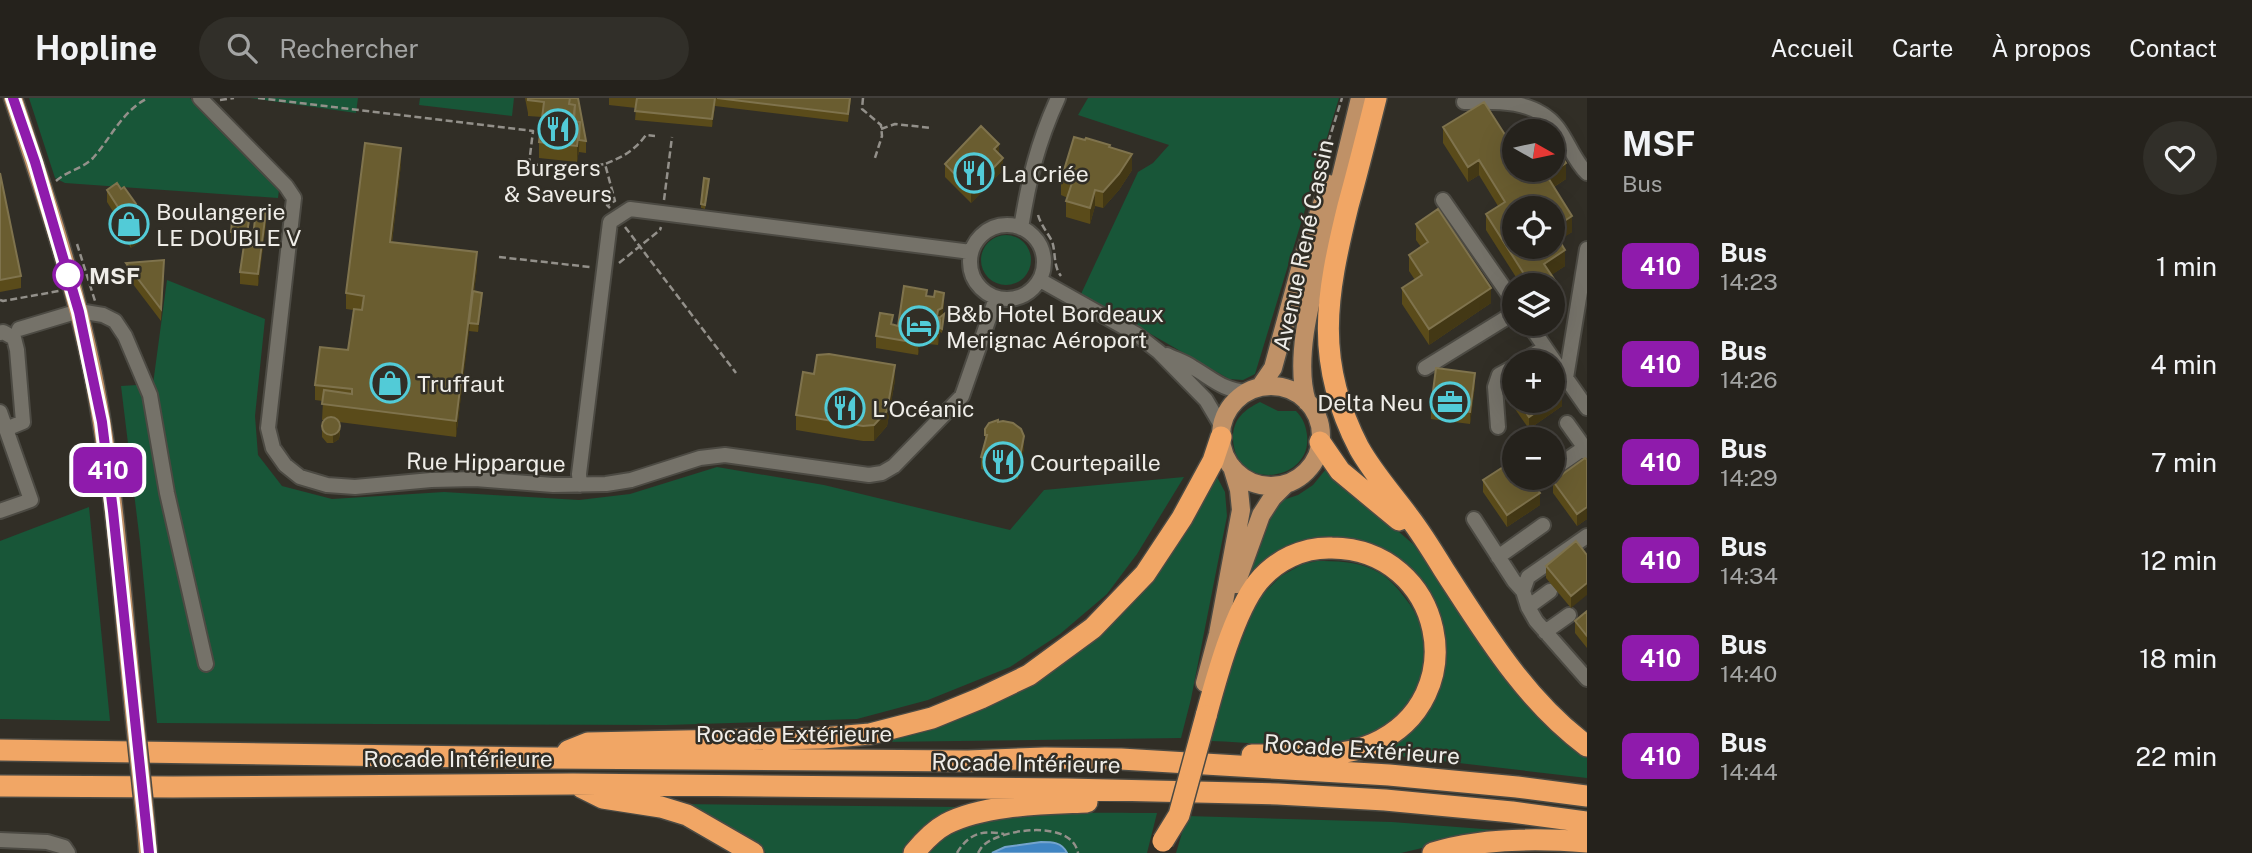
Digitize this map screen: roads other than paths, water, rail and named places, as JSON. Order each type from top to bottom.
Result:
[{"type":"highway","points":[[1376,98],[1334,265],[1327,322],[1332,371],[1344,414],[1374,472],[1415,525],[1517,677],[1568,732],[1587,746]]},
{"type":"highway","points":[[548,758],[589,744],[822,738],[870,734],[932,718],[1029,675],[1093,628],[1145,574],[1182,518],[1213,461],[1222,432]]},
{"type":"highway","points":[[1320,442],[1340,471],[1365,490],[1433,553]]},
{"type":"highway","points":[[1121,759],[1314,754],[1346,752],[1372,744],[1408,721],[1423,702],[1432,680],[1436,639],[1423,600],[1411,583],[1396,569],[1377,556],[1359,550],[1321,548],[1287,558],[1270,569],[1256,584],[1243,608],[1201,716],[1179,815],[1160,849]]},
{"type":"highway","name":"Rocade Extérieure","points":[[0,750],[548,758],[968,761],[1121,759],[1389,775],[1587,796]]},
{"type":"highway","points":[[573,783],[604,798],[661,807],[687,815],[753,853]]},
{"type":"highway","name":"Rocade Intérieure","points":[[0,786],[573,783],[1067,789],[1279,794],[1512,812],[1587,822]]},
{"type":"highway","points":[[914,853],[945,824],[990,810],[1066,803],[1279,794]]},
{"type":"highway","points":[[1433,853],[1510,842],[1553,839],[1587,842]]},
{"type":"main road","points":[[13,98],[35,162],[79,312],[102,422],[148,853]]},
{"type":"main road","name":"Avenue René Cassin","points":[[1254,390],[1273,368],[1303,258],[1359,98]]},
{"type":"main road","name":"Avenue René Cassin","points":[[1307,402],[1301,373],[1312,300],[1359,98]]},
{"type":"main road","points":[[1201,716],[1241,510],[1239,490],[1232,467],[1224,453],[1222,432],[1227,413],[1235,401],[1254,390],[1277,386],[1293,391],[1307,402],[1320,427],[1320,442],[1317,456],[1298,478],[1286,484],[1256,484],[1232,467]]},
{"type":"main road","points":[[1218,634],[1261,515],[1286,484]]},
{"type":"street","name":"Rue Hipparque","points":[[200,98],[286,186],[294,198],[267,418],[270,438],[278,457],[285,465],[300,477],[327,485],[355,487],[475,479],[580,485],[631,480],[712,456],[736,456],[869,474],[888,470],[962,396],[996,298]]},
{"type":"street","points":[[1021,228],[1033,163],[1058,98]]},
{"type":"street","points":[[1464,102],[1488,101],[1527,106],[1541,112],[1556,125],[1587,173]]},
{"type":"street","points":[[1443,200],[1502,285]]},
{"type":"street","points":[[580,485],[579,474],[610,222],[630,209],[971,252]]},
{"type":"street","points":[[997,226],[1021,228],[1032,234],[1040,244],[1044,268],[1040,280],[1032,290],[1021,297],[1009,300],[996,298],[985,293],[972,275],[971,252],[986,232],[997,226]]},
{"type":"street","points":[[1569,382],[1587,249]]},
{"type":"street","points":[[1040,280],[1136,334],[1159,352],[1206,400],[1222,432]]},
{"type":"street","points":[[19,329],[79,312],[97,313],[115,321],[125,336],[150,396],[167,493],[206,664]]},
{"type":"street","points":[[1425,368],[1502,320]]},
{"type":"street","points":[[0,333],[13,338],[18,350],[23,422],[6,429]]},
{"type":"street","points":[[1536,336],[1587,408]]},
{"type":"street","points":[[1159,352],[1192,367],[1216,384],[1233,391],[1254,390]]},
{"type":"street","points":[[1498,427],[1495,387],[1502,373]]},
{"type":"street","points":[[1569,382],[1587,383]]},
{"type":"street","points":[[0,412],[31,500],[0,511]]},
{"type":"street","points":[[1565,460],[1586,449],[1567,423]]},
{"type":"street","points":[[1474,519],[1523,591],[1528,607],[1545,632],[1587,679]]},
{"type":"street","points":[[1498,557],[1543,525]]},
{"type":"street","points":[[1523,591],[1528,577],[1587,536]]},
{"type":"street","points":[[1528,607],[1550,591]]},
{"type":"street","points":[[1545,632],[1569,615]]},
{"type":"street","points":[[0,840],[47,842],[64,846],[68,853]]},
{"type":"water","points":[[1041,842],[1059,845],[1067,853],[992,853],[1005,847]]},
{"type":"place","name":"Burgers & Saveurs","points":[[558,129]]},
{"type":"place","name":"La Criée","points":[[974,173]]},
{"type":"place","name":"Boulangerie LE DOUBLE V","points":[[129,224]]},
{"type":"place","name":"MSF","points":[[68,275]]},
{"type":"place","name":"B&b Hotel Bordeaux Merignac Aéroport","points":[[919,326]]},
{"type":"place","name":"Truffaut","points":[[390,383]]},
{"type":"place","name":"Delta Neu","points":[[1450,402]]},
{"type":"place","name":"L’Océanic","points":[[845,408]]},
{"type":"place","name":"Courtepaille","points":[[1003,462]]}]
